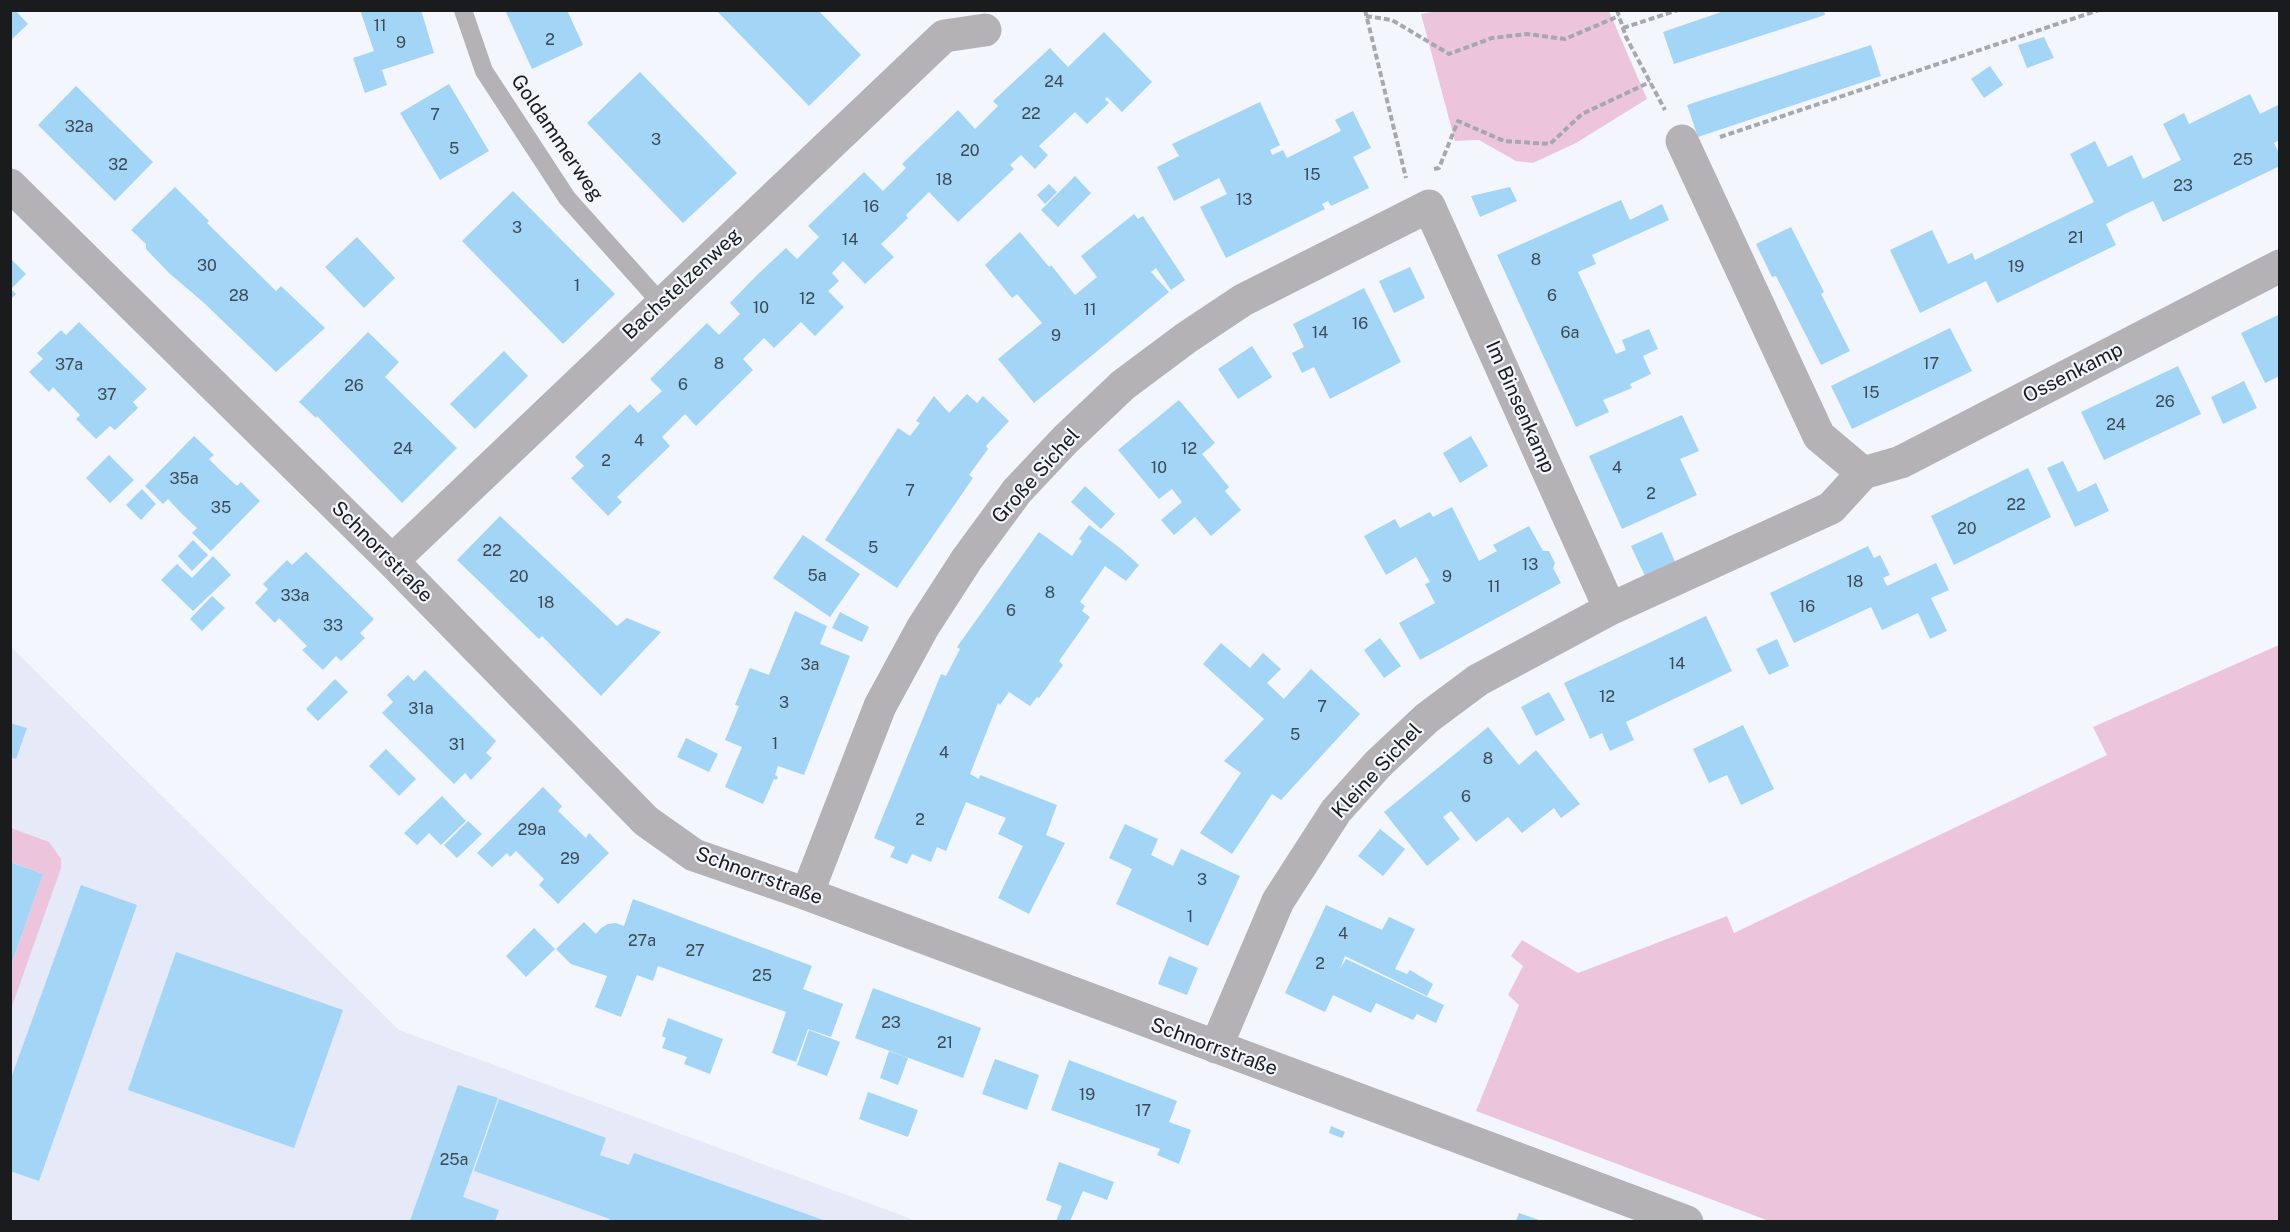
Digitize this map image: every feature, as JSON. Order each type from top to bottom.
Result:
[{"type":"street","name":"Bachstelzenweg","points":[[392,561],[944,36],[985,30]]},
{"type":"street","points":[[1610,609],[1831,508],[1863,473],[1819,436],[1684,145]]},
{"type":"street","name":"Schnorrstraße","points":[[10,185],[392,561],[646,821],[694,855],[807,894],[1687,1221]]},
{"type":"street","name":"Im Binsenkamp","points":[[1429,206],[1610,609]]},
{"type":"street","name":"Große Sichel","points":[[807,894],[880,706],[923,627],[967,559],[1017,491],[1065,440],[1123,385],[1186,338],[1243,300],[1429,206]]},
{"type":"street","name":"Ossenkamp","points":[[1863,473],[1901,462],[2280,266]]},
{"type":"street","name":"Kleine Sichel","points":[[1216,1047],[1278,901],[1336,811],[1378,764],[1427,718],[1478,680],[1610,609]]},
{"type":"lane","name":"Goldammerweg","points":[[463,10],[484,71],[567,198],[662,303]]},
{"type":"path","points":[[1623,28],[1678,10]]},
{"type":"path","points":[[1416,176],[1407,179],[1365,13],[1392,20],[1449,54],[1492,38],[1527,34],[1565,39],[1618,13],[1650,82],[1684,145],[2099,10]]},
{"type":"path","points":[[1426,173],[1439,168],[1458,121],[1504,141],[1550,144],[1582,114],[1650,82]]},
{"type":"shaded area","points":[[1437,11],[1609,11],[1647,99],[1576,143],[1533,163],[1516,161],[1479,140],[1455,141],[1421,14]]},
{"type":"shaded area","points":[[2279,645],[2279,1221],[1769,1221],[1476,1111],[1519,1005],[1508,995],[1523,966],[1511,956],[1522,940],[1578,973],[1727,916],[1734,933],[2107,755],[2093,727]]},
{"type":"shaded area","points":[[10,646],[399,1030],[917,1221],[11,1221]]},
{"type":"shaded area","points":[[11,828],[49,842],[61,859],[61,868],[11,1009],[11,967],[43,874],[11,862]]},
{"type":"building","points":[[10,10],[15,10],[28,24],[10,41]]},
{"type":"building","points":[[360,10],[421,10],[434,53],[382,70],[387,85],[365,93],[353,58],[374,51]]},
{"type":"building","points":[[505,10],[567,10],[583,45],[532,69]]},
{"type":"building","points":[[716,10],[818,10],[861,55],[809,106]]},
{"type":"building","points":[[1727,10],[1824,10],[1825,15],[1674,64],[1663,32]]},
{"type":"building","points":[[1104,32],[1152,82],[1122,112],[1107,97],[1105,99],[1109,103],[1087,124],[1075,112],[1039,146],[1048,155],[1035,169],[1021,155],[1010,165],[1014,169],[958,222],[929,192],[906,215],[908,218],[881,244],[894,257],[865,284],[843,261],[832,273],[839,281],[828,291],[844,307],[815,336],[801,322],[774,348],[764,338],[743,359],[753,370],[696,426],[685,414],[662,437],[670,446],[617,497],[622,502],[608,516],[571,478],[584,466],[575,457],[630,404],[638,413],[662,391],[650,379],[707,323],[719,335],[740,314],[730,303],[756,276],[786,248],[797,259],[819,237],[808,226],[864,172],[883,191],[906,168],[902,164],[958,110],[975,129],[998,106],[993,101],[1050,48],[1068,67]]},
{"type":"building","points":[[2044,37],[2054,58],[2027,68],[2018,45]]},
{"type":"building","points":[[1871,45],[1881,76],[1698,137],[1687,105]]},
{"type":"building","points":[[1990,66],[2003,85],[1984,98],[1971,79]]},
{"type":"building","points":[[640,72],[737,173],[683,223],[587,123]]},
{"type":"building","points":[[449,84],[489,151],[440,180],[400,113]]},
{"type":"building","points":[[76,86],[153,162],[115,201],[38,125]]},
{"type":"building","points":[[2250,94],[2260,114],[2280,104],[2280,140],[2274,143],[2280,155],[2280,166],[2163,222],[2153,201],[2129,212],[2106,224],[2116,245],[1997,303],[1986,281],[1920,313],[1890,250],[1932,230],[1948,264],[1972,253],[1975,260],[2094,202],[2070,154],[2095,141],[2108,167],[2132,155],[2143,179],[2181,160],[2163,124],[2184,113],[2189,124]]},
{"type":"building","points":[[1260,102],[1280,145],[1270,150],[1272,155],[1283,150],[1287,158],[1341,131],[1335,120],[1353,111],[1371,148],[1353,157],[1369,188],[1331,206],[1328,201],[1322,204],[1325,209],[1226,258],[1200,207],[1227,194],[1219,178],[1174,201],[1157,167],[1179,156],[1172,144]]},
{"type":"building","points":[[1075,176],[1091,193],[1058,227],[1041,210]]},
{"type":"building","points":[[1049,184],[1057,192],[1045,204],[1037,195]]},
{"type":"building","points":[[175,187],[209,221],[207,223],[276,291],[281,286],[325,328],[276,372],[203,302],[169,273],[146,249],[146,244],[131,230]]},
{"type":"building","points":[[1510,187],[1517,201],[1480,217],[1471,196]]},
{"type":"building","points":[[513,191],[615,294],[563,344],[462,241]]},
{"type":"building","points":[[1621,200],[1630,220],[1662,204],[1669,220],[1592,255],[1596,264],[1578,272],[1616,354],[1626,350],[1622,340],[1649,329],[1658,349],[1643,356],[1651,374],[1630,384],[1632,388],[1603,400],[1609,412],[1576,427],[1497,255]]},
{"type":"building","points":[[1134,214],[1138,219],[1143,216],[1185,280],[1171,290],[1156,268],[1151,272],[1169,292],[1034,403],[998,359],[1042,323],[1017,294],[1012,298],[985,265],[1020,232],[1075,295],[1097,277],[1081,256]]},
{"type":"building","points":[[1791,227],[1824,292],[1821,294],[1850,351],[1821,365],[1776,276],[1772,277],[1756,244]]},
{"type":"building","points":[[357,237],[395,278],[364,308],[325,267]]},
{"type":"building","points":[[10,258],[26,274],[11,289],[16,294],[10,300]]},
{"type":"building","points":[[1410,267],[1425,298],[1394,313],[1379,281]]},
{"type":"building","points":[[1364,288],[1401,362],[1330,399],[1314,367],[1302,373],[1292,353],[1304,347],[1293,324]]},
{"type":"building","points":[[2280,314],[2280,376],[2265,383],[2241,333]]},
{"type":"building","points":[[79,322],[147,389],[133,402],[138,408],[115,430],[110,426],[96,439],[76,419],[80,415],[53,387],[49,392],[29,372],[43,359],[37,353],[61,330],[66,335]]},
{"type":"building","points":[[1950,328],[1972,371],[1852,429],[1831,386]]},
{"type":"building","points":[[368,332],[399,362],[385,377],[457,448],[402,503],[317,416],[316,418],[299,402]]},
{"type":"building","points":[[1252,346],[1272,377],[1238,399],[1218,369]]},
{"type":"building","points":[[504,351],[528,376],[475,429],[450,404]]},
{"type":"building","points":[[2178,366],[2201,414],[2104,460],[2081,412]]},
{"type":"building","points":[[2244,381],[2257,408],[2223,424],[2211,397]]},
{"type":"building","points":[[967,394],[977,403],[983,396],[1009,421],[986,446],[988,449],[969,475],[973,478],[897,588],[825,540],[898,428],[910,436],[920,423],[916,421],[934,396],[949,413]]},
{"type":"building","points":[[1179,400],[1215,443],[1202,454],[1229,487],[1225,491],[1241,510],[1211,536],[1195,517],[1174,535],[1161,520],[1182,502],[1172,489],[1159,499],[1118,450]]},
{"type":"building","points":[[1682,415],[1699,451],[1680,459],[1697,495],[1622,529],[1589,456]]},
{"type":"building","points":[[194,436],[214,455],[209,459],[223,473],[237,486],[241,482],[260,501],[211,551],[192,533],[197,528],[168,499],[163,504],[145,486]]},
{"type":"building","points":[[1471,436],[1488,466],[1460,483],[1443,453]]},
{"type":"building","points":[[109,455],[134,480],[110,503],[86,478]]},
{"type":"building","points":[[2063,461],[2078,492],[2096,483],[2109,511],[2075,527],[2047,468]]},
{"type":"building","points":[[2028,468],[2051,517],[1954,565],[1931,516]]},
{"type":"building","points":[[1085,486],[1115,514],[1101,529],[1071,502]]},
{"type":"building","points":[[142,489],[156,504],[141,520],[126,505]]},
{"type":"building","points":[[1452,507],[1479,561],[1497,551],[1493,545],[1529,526],[1543,551],[1549,551],[1555,563],[1553,568],[1561,583],[1420,660],[1399,623],[1435,603],[1425,584],[1430,582],[1416,557],[1386,575],[1364,536],[1395,519],[1400,528],[1430,512],[1433,517]]},
{"type":"building","points":[[500,516],[617,626],[627,618],[661,632],[601,696],[542,636],[539,639],[457,560]]},
{"type":"building","points":[[1089,525],[1139,565],[1126,581],[1105,566],[1080,602],[1085,606],[1082,611],[1090,617],[1059,661],[1063,665],[1039,698],[1037,697],[1030,706],[1009,692],[1000,705],[998,703],[970,774],[979,779],[980,775],[1057,805],[1046,835],[1065,843],[1029,914],[998,898],[1023,846],[998,834],[1006,818],[966,802],[946,851],[937,847],[931,862],[912,854],[907,864],[890,857],[895,847],[874,838],[941,674],[946,676],[960,649],[957,647],[1039,532],[1072,556],[1082,541],[1079,539]]},
{"type":"building","points":[[1662,532],[1676,564],[1646,578],[1631,546]]},
{"type":"building","points":[[803,535],[860,574],[830,617],[773,578]]},
{"type":"building","points":[[193,540],[208,555],[192,571],[178,556]]},
{"type":"building","points":[[1868,546],[1874,558],[1880,555],[1890,575],[1883,578],[1887,586],[1936,563],[1949,590],[1931,598],[1947,631],[1930,639],[1918,613],[1882,630],[1871,607],[1794,643],[1770,593]]},
{"type":"building","points":[[306,552],[374,619],[360,633],[365,638],[341,661],[336,656],[323,670],[302,650],[307,646],[279,618],[275,623],[255,603],[268,589],[263,584],[287,560],[292,565]]},
{"type":"building","points":[[213,556],[231,575],[193,611],[161,580],[177,564],[192,578]]},
{"type":"building","points":[[212,596],[225,608],[202,631],[190,619]]},
{"type":"building","points":[[795,611],[827,626],[820,644],[850,656],[804,775],[778,766],[775,775],[778,777],[774,779],[763,804],[725,787],[742,747],[725,740],[739,706],[735,705],[750,668],[769,675]]},
{"type":"building","points":[[840,612],[869,627],[862,642],[832,628]]},
{"type":"building","points":[[1706,616],[1732,671],[1626,722],[1634,740],[1610,751],[1602,733],[1590,739],[1564,683]]},
{"type":"building","points":[[1380,638],[1401,666],[1384,678],[1364,650]]},
{"type":"building","points":[[1777,639],[1789,666],[1769,675],[1756,649]]},
{"type":"building","points":[[1221,643],[1250,668],[1263,653],[1281,669],[1267,683],[1284,699],[1311,669],[1360,714],[1281,800],[1272,794],[1232,854],[1200,833],[1241,773],[1224,761],[1264,719],[1203,664]]},
{"type":"building","points":[[425,670],[496,741],[486,753],[492,758],[471,780],[465,773],[454,784],[382,713],[393,702],[387,695],[408,675],[414,681]]},
{"type":"building","points":[[335,679],[348,692],[318,721],[306,709]]},
{"type":"building","points":[[1549,692],[1565,720],[1536,736],[1521,707]]},
{"type":"building","points":[[10,723],[27,728],[16,759],[10,757]]},
{"type":"building","points":[[1743,725],[1774,789],[1741,805],[1727,775],[1709,783],[1693,749]]},
{"type":"building","points":[[1488,727],[1519,765],[1536,750],[1580,804],[1561,818],[1554,808],[1522,833],[1508,817],[1476,842],[1451,811],[1443,817],[1460,839],[1427,866],[1384,812]]},
{"type":"building","points":[[686,738],[718,754],[709,772],[677,757]]},
{"type":"building","points":[[386,749],[416,779],[399,796],[369,766]]},
{"type":"building","points":[[543,787],[562,806],[558,811],[586,838],[589,833],[609,853],[558,904],[539,885],[544,879],[516,851],[510,857],[507,853],[492,867],[477,853]]},
{"type":"building","points":[[442,796],[466,821],[441,845],[429,833],[417,845],[404,833]]},
{"type":"building","points":[[468,821],[482,834],[457,858],[444,845]]},
{"type":"building","points":[[1125,824],[1158,839],[1151,855],[1173,866],[1181,849],[1240,876],[1208,946],[1116,904],[1132,869],[1109,858]]},
{"type":"building","points":[[1380,829],[1405,849],[1383,876],[1358,856]]},
{"type":"building","points":[[10,862],[43,874],[11,966],[10,966]]},
{"type":"building","points":[[81,885],[137,905],[39,1181],[10,1171],[10,1081]]},
{"type":"building","points":[[633,899],[812,966],[803,989],[843,1004],[831,1037],[808,1029],[796,1062],[772,1053],[786,1012],[658,966],[653,981],[637,975],[621,1017],[595,1007],[607,976],[571,964],[556,949],[584,922],[596,934],[608,924],[616,923],[624,926]]},
{"type":"building","points":[[1326,905],[1382,930],[1389,917],[1415,929],[1395,969],[1407,974],[1410,970],[1433,984],[1427,996],[1345,956],[1340,969],[1346,959],[1444,1005],[1436,1023],[1417,1014],[1413,1020],[1376,1003],[1371,1013],[1333,995],[1325,1012],[1285,993]]},
{"type":"building","points":[[534,928],[555,949],[526,977],[506,956]]},
{"type":"building","points":[[176,952],[343,1010],[294,1148],[128,1090]]},
{"type":"building","points":[[1169,956],[1198,968],[1187,995],[1158,984]]},
{"type":"building","points":[[873,988],[981,1028],[963,1078],[855,1038]]},
{"type":"building","points":[[668,1018],[723,1039],[710,1074],[684,1064],[687,1057],[662,1048],[666,1038],[662,1036]]},
{"type":"building","points":[[809,1030],[840,1042],[827,1076],[797,1065]]},
{"type":"building","points":[[889,1051],[908,1058],[898,1085],[880,1078]]},
{"type":"building","points":[[995,1059],[1039,1075],[1027,1110],[982,1094]]},
{"type":"building","points":[[1069,1060],[1177,1101],[1169,1122],[1191,1130],[1179,1164],[1157,1155],[1160,1149],[1051,1110]]},
{"type":"building","points":[[458,1085],[498,1098],[463,1197],[499,1210],[495,1221],[410,1221]]},
{"type":"building","points":[[868,1092],[918,1110],[908,1137],[859,1119]]},
{"type":"building","points":[[499,1099],[606,1138],[600,1155],[629,1165],[634,1153],[826,1221],[609,1221],[610,1219],[474,1171]]},
{"type":"building","points":[[1331,1126],[1345,1132],[1342,1138],[1329,1133]]},
{"type":"building","points":[[1059,1162],[1114,1182],[1107,1200],[1083,1191],[1070,1221],[1056,1221],[1062,1206],[1046,1200]]},
{"type":"building","points":[[1519,1213],[1542,1221],[1516,1221]]}]
